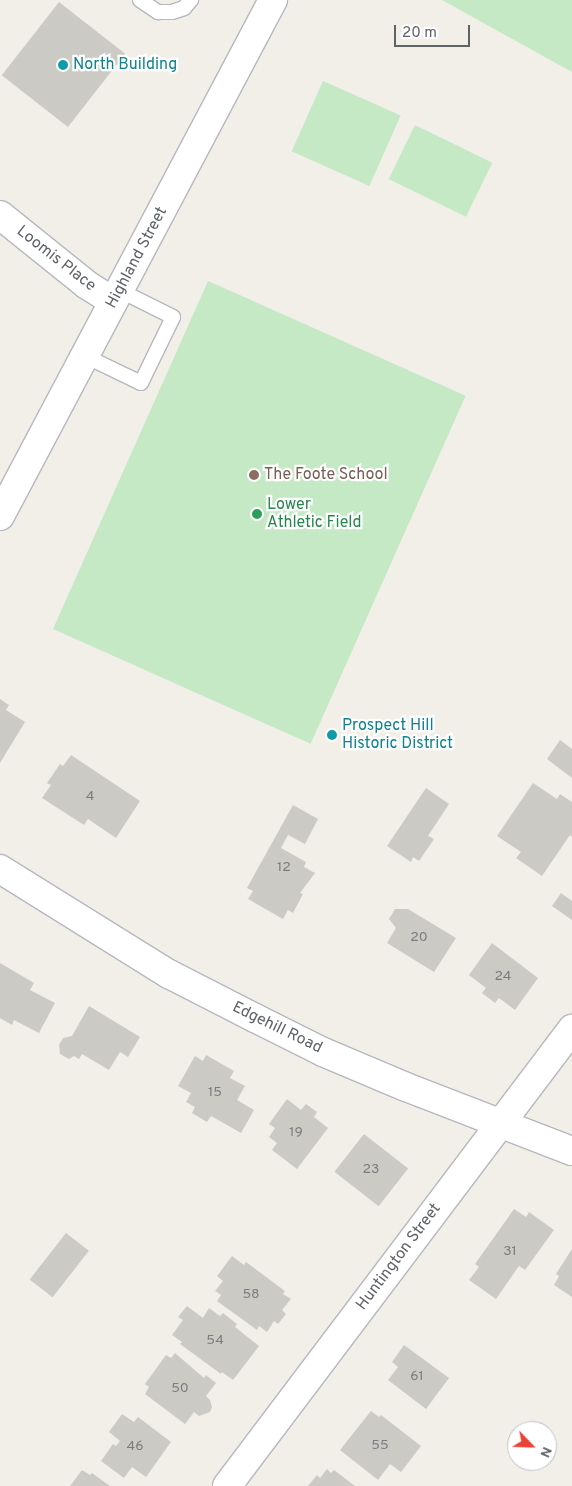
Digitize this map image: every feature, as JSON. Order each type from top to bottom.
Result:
[{"type":"street","name":"Highland Street","points":[[0,516],[273,0]]},
{"type":"street","name":"Loomis Place","points":[[0,215],[88,284],[116,296]]},
{"type":"street","name":"Edgehill Road","points":[[0,869],[135,954],[323,1052],[572,1152]]},
{"type":"street","name":"Huntington Street","points":[[227,1486],[572,1029]]},
{"type":"lane","points":[[140,0],[158,12],[172,12],[184,8],[191,0]]},
{"type":"lane","points":[[85,356],[141,383],[173,317],[116,296]]},
{"type":"green space","points":[[442,0],[572,0],[572,72]]},
{"type":"green space","points":[[323,81],[401,116],[369,186],[292,151]]},
{"type":"green space","points":[[415,125],[492,163],[466,217],[389,179]]},
{"type":"green space","name":"Lower Athletic Field","points":[[208,281],[466,396],[311,744],[53,629]]},
{"type":"building","name":"North Building","points":[[59,2],[125,54],[68,127],[2,75]]},
{"type":"building","points":[[0,699],[9,705],[6,710],[25,722],[0,763]]},
{"type":"building","points":[[560,740],[572,749],[572,778],[547,759]]},
{"type":"building","points":[[71,755],[140,801],[116,838],[88,819],[84,825],[42,798],[51,785],[47,783],[60,764],[63,766]]},
{"type":"building","points":[[533,783],[557,799],[560,794],[572,802],[572,837],[570,835],[542,876],[516,858],[521,852],[497,836]]},
{"type":"building","points":[[426,788],[449,804],[428,836],[434,839],[419,861],[413,857],[411,862],[387,846]]},
{"type":"building","points":[[293,805],[318,819],[305,844],[288,835],[281,848],[306,862],[304,867],[315,873],[300,893],[303,894],[293,913],[288,910],[283,919],[248,899],[253,891],[247,888]]},
{"type":"building","points":[[561,893],[572,901],[572,920],[552,906]]},
{"type":"building","points":[[395,909],[408,909],[456,938],[434,972],[387,943],[396,928],[389,919]]},
{"type":"building","points":[[492,943],[538,978],[515,1010],[499,998],[495,1003],[482,993],[486,988],[469,975]]},
{"type":"building","points":[[0,963],[34,983],[30,990],[55,1003],[39,1033],[14,1020],[12,1025],[0,1018]]},
{"type":"building","points":[[89,1006],[140,1037],[128,1057],[120,1052],[109,1070],[82,1054],[79,1059],[74,1056],[69,1059],[60,1054],[59,1045],[63,1038],[72,1036]]},
{"type":"building","points":[[206,1055],[234,1071],[230,1078],[245,1086],[237,1100],[254,1110],[241,1133],[211,1116],[207,1122],[192,1113],[195,1107],[186,1102],[191,1093],[178,1086],[195,1056],[203,1061]]},
{"type":"building","points":[[287,1099],[301,1110],[306,1104],[317,1112],[314,1117],[328,1128],[297,1169],[272,1150],[277,1143],[269,1137],[275,1128],[269,1124]]},
{"type":"building","points":[[364,1134],[408,1168],[379,1206],[334,1172]]},
{"type":"building","points":[[514,1209],[526,1217],[529,1212],[554,1230],[525,1270],[519,1266],[496,1299],[469,1280],[479,1267],[475,1264]]},
{"type":"building","points":[[66,1233],[89,1251],[53,1297],[30,1279]]},
{"type":"building","points":[[572,1249],[572,1297],[554,1285],[559,1276],[556,1274]]},
{"type":"building","points":[[232,1256],[244,1265],[246,1262],[285,1291],[283,1294],[291,1299],[282,1310],[286,1314],[278,1324],[274,1321],[267,1332],[259,1326],[257,1330],[217,1301],[221,1295],[215,1291],[223,1281],[217,1276]]},
{"type":"building","points":[[187,1306],[203,1318],[209,1308],[220,1316],[223,1313],[237,1324],[235,1327],[259,1346],[233,1380],[222,1372],[221,1374],[180,1344],[182,1342],[172,1335],[183,1320],[178,1317]]},
{"type":"building","points":[[404,1345],[449,1378],[426,1409],[388,1380],[398,1367],[392,1362]]},
{"type":"building","points":[[175,1353],[204,1378],[206,1375],[216,1383],[206,1396],[210,1400],[212,1407],[210,1412],[199,1416],[194,1412],[185,1424],[145,1394],[149,1387],[145,1384],[166,1355],[171,1358]]},
{"type":"building","points":[[371,1411],[379,1417],[381,1415],[421,1446],[401,1472],[390,1464],[378,1480],[340,1450]]},
{"type":"building","points":[[122,1414],[134,1422],[138,1417],[171,1442],[146,1477],[132,1467],[124,1478],[101,1461],[113,1444],[116,1446],[120,1441],[109,1432]]},
{"type":"building","points":[[327,1469],[331,1473],[334,1470],[355,1486],[308,1486],[317,1475],[320,1478]]},
{"type":"building","points":[[82,1470],[90,1475],[92,1473],[110,1486],[70,1486]]},
{"type":"place","name":"North Building","points":[[63,65]]},
{"type":"place","name":"The Foote School","points":[[254,475]]},
{"type":"place","name":"Lower Athletic Field","points":[[257,514]]},
{"type":"place","name":"Prospect Hill Historic District","points":[[332,735]]}]
